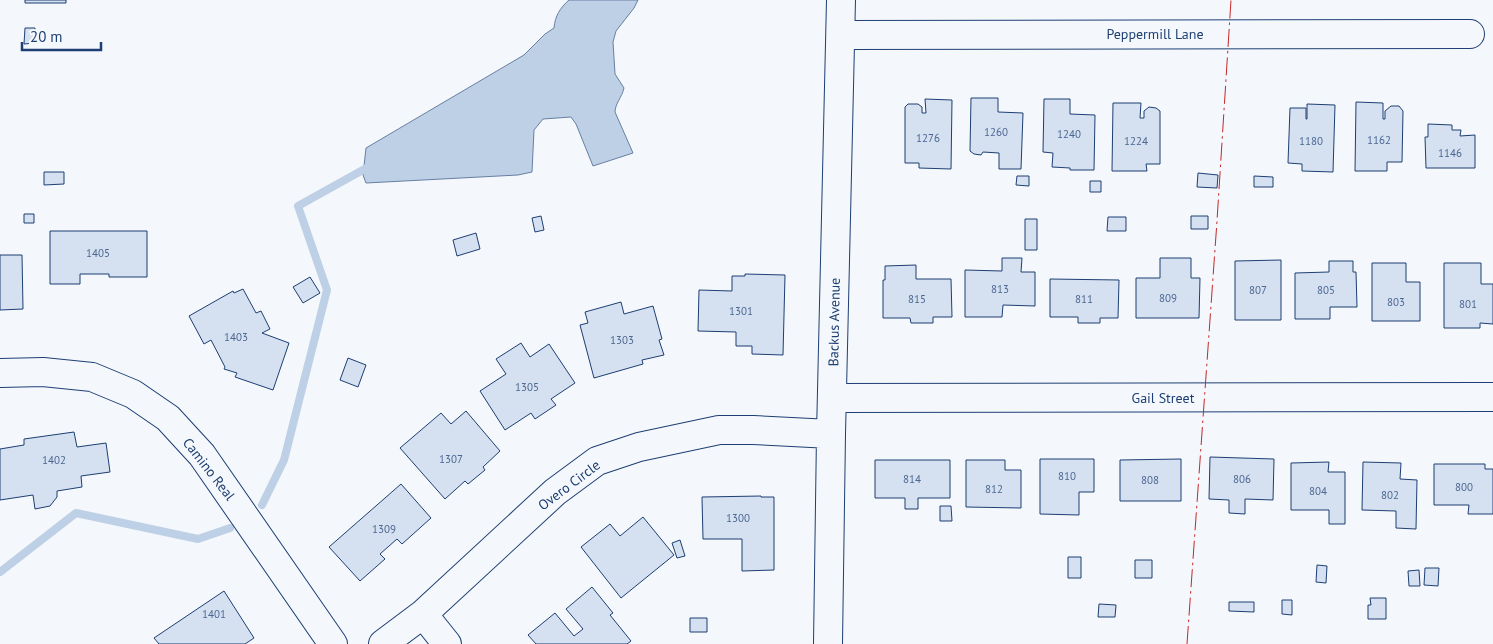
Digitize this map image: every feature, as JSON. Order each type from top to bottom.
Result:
[{"type":"street","name":"Backus Avenue","points":[[828,644],[841,0]]},
{"type":"street","name":"Peppermill Lane","points":[[841,35],[1470,34]]},
{"type":"street","name":"Camino Real","points":[[0,373],[43,372],[92,377],[133,394],[168,418],[202,455],[334,644]]},
{"type":"street","name":"Gail Street","points":[[832,398],[1493,397]]},
{"type":"street","name":"Overo Circle","points":[[383,644],[423,614],[555,492],[597,461],[639,447],[719,430],[831,434]]},
{"type":"street","points":[[423,614],[447,644]]},
{"type":"water","points":[[569,0],[638,0],[616,31],[613,42],[615,74],[624,88],[615,112],[633,153],[593,166],[576,124],[571,117],[543,119],[534,130],[532,172],[518,175],[366,183],[363,175],[366,148],[524,55],[545,34],[554,28],[558,12]]},
{"type":"building","points":[[25,0],[66,0],[66,3],[25,3]]},
{"type":"building","points":[[25,28],[35,28],[35,43],[24,44]]},
{"type":"building","points":[[971,98],[998,98],[998,112],[1023,113],[1021,169],[999,169],[999,153],[983,152],[981,155],[970,151]]},
{"type":"building","points":[[925,99],[952,100],[951,169],[919,168],[919,163],[905,163],[905,107],[908,104],[918,104],[922,107],[922,113],[926,113]]},
{"type":"building","points":[[1044,99],[1070,99],[1070,114],[1095,115],[1094,170],[1070,170],[1070,168],[1052,167],[1053,153],[1043,152]]},
{"type":"building","points":[[1356,102],[1383,103],[1383,119],[1385,119],[1385,111],[1391,106],[1399,106],[1403,111],[1402,162],[1387,162],[1387,171],[1355,171]]},
{"type":"building","points":[[1113,103],[1141,103],[1140,118],[1144,118],[1144,111],[1149,107],[1160,111],[1160,164],[1146,164],[1147,171],[1112,171]]},
{"type":"building","points":[[1307,104],[1335,105],[1333,172],[1302,171],[1302,164],[1288,163],[1290,108],[1306,108],[1307,119]]},
{"type":"building","points":[[1428,124],[1452,125],[1452,130],[1461,130],[1460,136],[1475,135],[1475,168],[1426,168],[1425,137],[1428,137]]},
{"type":"building","points":[[44,172],[64,172],[64,184],[44,185]]},
{"type":"building","points":[[1198,173],[1218,175],[1217,188],[1197,187]]},
{"type":"building","points":[[1017,176],[1029,176],[1029,186],[1016,185]]},
{"type":"building","points":[[1254,176],[1273,177],[1273,187],[1254,187]]},
{"type":"building","points":[[1090,181],[1101,181],[1101,192],[1090,192]]},
{"type":"building","points":[[24,214],[34,214],[34,223],[24,223]]},
{"type":"building","points":[[541,216],[544,230],[535,232],[532,218]]},
{"type":"building","points":[[1191,216],[1208,216],[1208,229],[1191,229]]},
{"type":"building","points":[[1108,217],[1126,217],[1126,231],[1107,231]]},
{"type":"building","points":[[1025,219],[1037,219],[1037,250],[1025,250]]},
{"type":"building","points":[[50,231],[147,231],[147,277],[109,277],[109,274],[80,274],[80,284],[50,284]]},
{"type":"building","points":[[476,233],[480,249],[457,256],[453,240]]},
{"type":"building","points":[[0,255],[22,255],[23,309],[0,310]]},
{"type":"building","points":[[1002,258],[1022,258],[1021,272],[1035,272],[1035,306],[1003,305],[1002,317],[965,317],[965,270],[1002,271]]},
{"type":"building","points":[[1160,258],[1191,258],[1191,278],[1200,278],[1199,318],[1136,318],[1136,278],[1160,278]]},
{"type":"building","points":[[1281,260],[1281,320],[1235,320],[1235,261]]},
{"type":"building","points":[[1329,261],[1353,261],[1353,272],[1356,272],[1357,307],[1330,307],[1330,319],[1295,319],[1295,273],[1329,272]]},
{"type":"building","points":[[1372,263],[1406,263],[1406,282],[1420,282],[1420,321],[1372,321]]},
{"type":"building","points":[[1444,263],[1481,263],[1481,284],[1493,284],[1493,324],[1480,323],[1480,328],[1444,328]]},
{"type":"building","points":[[916,265],[916,279],[951,279],[952,317],[933,317],[933,323],[911,323],[910,318],[883,318],[885,266]]},
{"type":"building","points":[[745,274],[785,275],[783,355],[752,354],[752,346],[736,346],[736,332],[698,331],[699,290],[732,291],[732,276],[745,276]]},
{"type":"building","points":[[310,277],[320,293],[303,303],[293,287]]},
{"type":"building","points":[[1050,279],[1119,280],[1118,318],[1100,318],[1100,323],[1078,323],[1078,317],[1050,317]]},
{"type":"building","points":[[243,289],[256,313],[261,311],[270,329],[262,333],[289,343],[273,390],[235,377],[237,373],[224,369],[225,367],[211,340],[204,344],[189,316],[233,291],[234,293]]},
{"type":"building","points":[[621,302],[624,314],[653,306],[662,339],[659,340],[664,355],[642,360],[643,364],[594,378],[580,325],[588,323],[585,312]]},
{"type":"building","points":[[521,343],[530,357],[549,344],[575,383],[551,399],[556,405],[535,419],[531,413],[505,430],[480,391],[506,374],[496,359]]},
{"type":"building","points":[[348,358],[366,365],[358,387],[340,380]]},
{"type":"building","points":[[466,411],[500,451],[483,467],[485,470],[468,484],[465,481],[445,499],[400,448],[441,413],[451,424]]},
{"type":"building","points":[[74,432],[77,447],[106,443],[110,472],[81,476],[82,487],[57,491],[57,497],[50,506],[35,509],[33,495],[0,500],[0,449],[24,445],[24,439]]},
{"type":"building","points":[[1210,457],[1274,459],[1273,500],[1245,499],[1245,514],[1229,513],[1229,500],[1209,499]]},
{"type":"building","points":[[1040,459],[1094,459],[1094,492],[1079,492],[1079,515],[1040,514]]},
{"type":"building","points":[[1181,459],[1181,501],[1120,501],[1120,460]]},
{"type":"building","points":[[875,460],[950,460],[950,498],[918,498],[918,509],[905,509],[905,498],[875,498]]},
{"type":"building","points":[[966,460],[1005,460],[1005,470],[1021,470],[1021,508],[966,507]]},
{"type":"building","points":[[1329,462],[1328,472],[1345,472],[1345,524],[1329,524],[1329,510],[1291,510],[1291,463]]},
{"type":"building","points":[[1363,462],[1401,463],[1400,479],[1417,480],[1416,529],[1396,528],[1396,511],[1362,510]]},
{"type":"building","points":[[1434,464],[1485,464],[1485,469],[1493,469],[1493,514],[1468,514],[1469,505],[1434,505]]},
{"type":"building","points":[[401,484],[431,518],[402,544],[397,539],[380,554],[385,559],[360,581],[329,547]]},
{"type":"building","points":[[702,497],[774,497],[774,570],[742,571],[742,539],[703,539]]},
{"type":"building","points":[[940,506],[951,506],[952,521],[940,521]]},
{"type":"building","points":[[643,517],[674,555],[621,598],[581,547],[610,524],[620,536]]},
{"type":"building","points":[[680,540],[685,556],[677,558],[672,543]]},
{"type":"building","points":[[1068,557],[1081,557],[1081,578],[1068,578]]},
{"type":"building","points":[[1135,560],[1152,560],[1152,578],[1135,578]]},
{"type":"building","points":[[1317,565],[1327,566],[1326,583],[1316,582]]},
{"type":"building","points":[[1425,568],[1439,568],[1438,586],[1424,585]]},
{"type":"building","points":[[1419,570],[1420,586],[1409,586],[1408,571]]},
{"type":"building","points":[[592,587],[613,613],[610,615],[631,641],[627,644],[536,644],[528,635],[555,613],[574,636],[583,629],[566,609]]},
{"type":"building","points":[[224,591],[254,638],[245,644],[159,644],[154,638]]},
{"type":"building","points":[[1370,598],[1386,598],[1386,619],[1368,619],[1368,605],[1371,605]]},
{"type":"building","points":[[1282,600],[1292,600],[1292,615],[1282,614]]},
{"type":"building","points":[[1229,602],[1254,602],[1254,612],[1229,611]]},
{"type":"building","points":[[1099,604],[1116,605],[1115,617],[1098,617]]},
{"type":"building","points":[[690,618],[707,618],[707,632],[690,632]]},
{"type":"waterway","points":[[262,505],[284,460],[327,290],[298,206],[370,166]]},
{"type":"waterway","points":[[0,572],[76,513],[198,539],[230,528]]},
{"type":"power","points":[[1187,644],[1231,0]]}]
